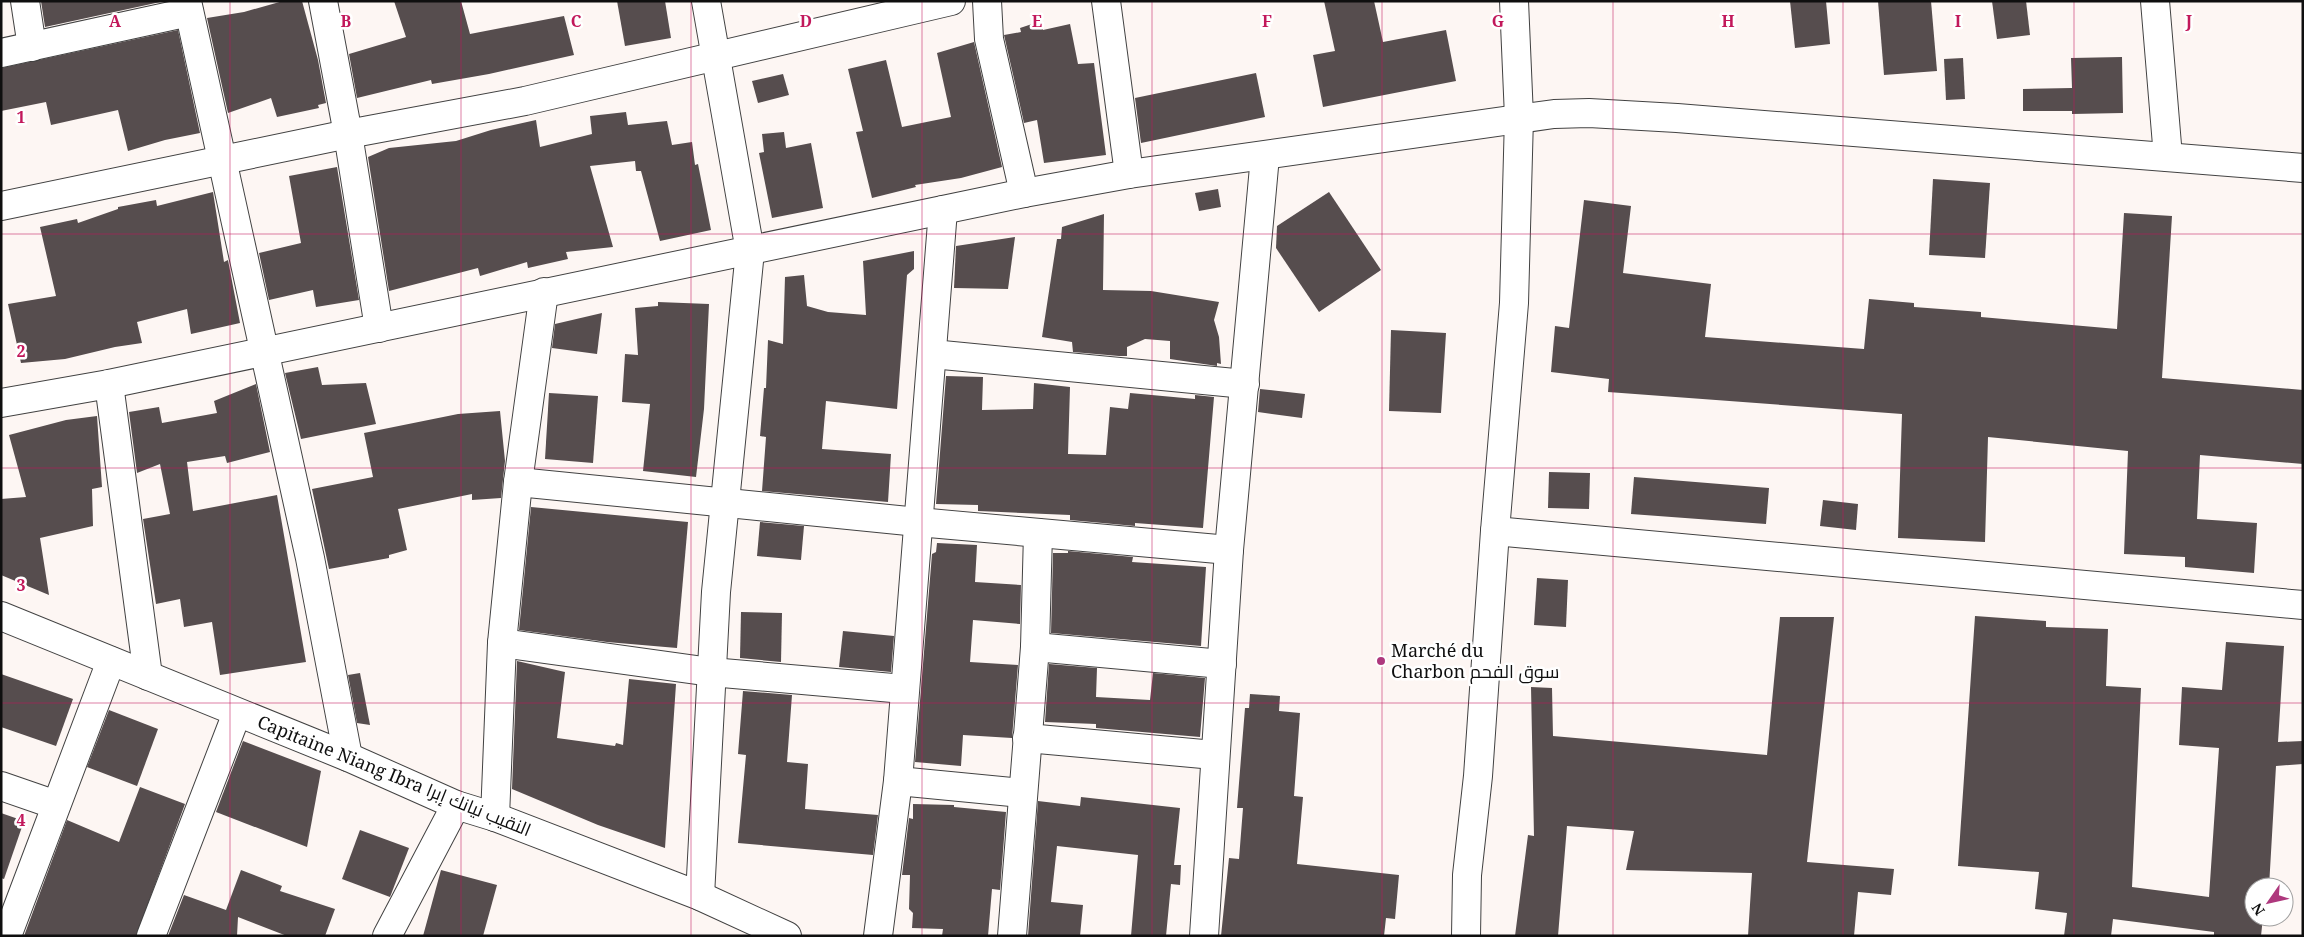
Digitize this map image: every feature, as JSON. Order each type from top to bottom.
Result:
[{"type":"street","points":[[25,1],[32,47]]},
{"type":"street","points":[[323,1],[348,134],[379,328]]},
{"type":"street","points":[[700,896],[711,672],[724,501],[750,251],[706,1]]},
{"type":"street","points":[[1,206],[223,159],[525,101],[951,1]]},
{"type":"street","points":[[986,1],[989,39],[1024,193]]},
{"type":"street","points":[[1106,1],[1129,174]]},
{"type":"street","points":[[1466,936],[1468,875],[1478,776],[1495,531],[1514,303],[1519,117],[1514,1]]},
{"type":"street","points":[[2155,1],[2168,156]]},
{"type":"street","points":[[1,53],[32,47],[188,7],[310,558],[348,757]]},
{"type":"street","points":[[1,403],[109,384],[1024,193],[1129,174],[1265,156],[1519,117],[1589,113],[1667,118],[2303,168]]},
{"type":"street","points":[[1204,936],[1214,755],[1229,550],[1265,156]]},
{"type":"street","points":[[878,936],[898,781],[943,210]]},
{"type":"street","points":[[495,817],[502,643],[518,482],[544,292]]},
{"type":"street","points":[[932,354],[1245,384]]},
{"type":"street","points":[[109,384],[148,676]]},
{"type":"street","points":[[518,482],[724,501],[918,522],[1229,550]]},
{"type":"street","points":[[1495,531],[2303,605]]},
{"type":"street","points":[[1012,936],[1035,647],[1038,533]]},
{"type":"street","name":"Capitaine Niang Ibra النقيب نيانك إبرا","points":[[1,616],[348,757],[456,805],[495,817],[700,896],[787,936]]},
{"type":"street","points":[[502,643],[711,672],[904,689]]},
{"type":"street","points":[[1035,647],[1222,664]]},
{"type":"street","points":[[7,936],[111,661]]},
{"type":"street","points":[[152,936],[237,713]]},
{"type":"street","points":[[1027,738],[1214,755]]},
{"type":"street","points":[[898,781],[1022,793]]},
{"type":"street","points":[[1,786],[56,806]]},
{"type":"street","points":[[386,936],[456,805]]},
{"type":"building","points":[[41,1],[165,1],[45,27]]},
{"type":"building","points":[[283,1],[302,1],[318,60],[326,103],[318,105],[319,108],[277,117],[271,98],[228,113],[207,18],[244,12]]},
{"type":"building","points":[[394,1],[461,1],[470,34],[564,16],[574,55],[489,74],[432,84],[431,80],[357,98],[349,54],[406,37]]},
{"type":"building","points":[[617,1],[665,1],[671,38],[625,46]]},
{"type":"building","points":[[1324,1],[1374,1],[1383,42],[1446,30],[1456,81],[1323,107],[1313,55],[1335,51]]},
{"type":"building","points":[[1790,1],[1826,1],[1830,44],[1795,48]]},
{"type":"building","points":[[1878,1],[1931,1],[1937,71],[1884,75]]},
{"type":"building","points":[[1992,1],[2026,1],[2030,35],[1997,39]]},
{"type":"building","points":[[1038,22],[1043,30],[1070,24],[1078,64],[1094,63],[1106,155],[1044,163],[1037,120],[1024,123],[1004,35],[1021,32],[1020,28]]},
{"type":"building","points":[[178,30],[200,133],[165,140],[128,151],[118,110],[51,125],[46,102],[1,111],[1,68]]},
{"type":"building","points":[[974,42],[1002,167],[961,178],[915,185],[916,187],[872,198],[856,132],[863,131],[848,69],[886,60],[902,127],[951,117],[937,53]]},
{"type":"building","points":[[2122,57],[2123,113],[2072,114],[2072,111],[2023,111],[2023,89],[2072,88],[2071,58]]},
{"type":"building","points":[[1963,58],[1965,99],[1946,100],[1944,59]]},
{"type":"building","points":[[1256,73],[1265,117],[1141,143],[1135,98]]},
{"type":"building","points":[[783,74],[789,95],[758,103],[752,81]]},
{"type":"building","points":[[626,112],[628,125],[667,121],[672,145],[692,142],[695,165],[698,164],[711,230],[660,241],[641,171],[636,171],[635,161],[590,166],[613,247],[566,252],[568,259],[528,268],[527,262],[480,276],[478,268],[389,291],[368,157],[389,148],[456,141],[491,130],[536,120],[540,147],[592,134],[590,116]]},
{"type":"building","points":[[784,132],[786,148],[811,143],[823,208],[772,218],[759,153],[764,152],[762,134]]},
{"type":"building","points":[[337,167],[359,300],[316,307],[313,290],[269,300],[259,253],[301,243],[289,176]]},
{"type":"building","points":[[1933,179],[1990,183],[1985,258],[1929,255]]},
{"type":"building","points":[[1218,189],[1221,207],[1199,211],[1195,193]]},
{"type":"building","points":[[213,192],[224,262],[228,260],[240,323],[191,334],[187,309],[137,322],[142,343],[115,347],[65,359],[21,363],[8,304],[56,296],[40,227],[77,219],[78,223],[118,209],[118,207],[156,200],[157,206]]},
{"type":"building","points":[[1329,192],[1381,270],[1319,312],[1276,248],[1277,226]]},
{"type":"building","points":[[1584,200],[1631,206],[1623,273],[1711,284],[1705,337],[1864,349],[1869,299],[1914,303],[1914,307],[1981,312],[1981,317],[2117,329],[2124,213],[2172,216],[2162,378],[2303,390],[2303,464],[2200,455],[2197,519],[2257,523],[2254,573],[2185,567],[2185,557],[2124,554],[2128,451],[1988,437],[1985,542],[1898,538],[1902,414],[1608,392],[1609,379],[1551,372],[1555,326],[1569,328]]},
{"type":"building","points":[[1104,214],[1103,290],[1151,291],[1219,302],[1214,320],[1219,337],[1221,364],[1217,363],[1217,366],[1170,359],[1170,341],[1145,339],[1127,347],[1127,356],[1119,356],[1073,352],[1072,342],[1042,337],[1057,239],[1061,239],[1062,227]]},
{"type":"building","points":[[1015,237],[1008,289],[954,288],[956,246]]},
{"type":"building","points":[[914,251],[914,269],[907,275],[897,409],[826,401],[822,449],[891,454],[888,502],[762,491],[766,437],[760,436],[764,388],[766,388],[768,340],[783,344],[785,277],[804,275],[807,306],[828,312],[866,315],[863,261]]},
{"type":"building","points":[[658,302],[709,304],[704,409],[696,477],[643,471],[650,404],[622,402],[625,354],[638,355],[635,308],[658,306]]},
{"type":"building","points":[[602,313],[597,354],[552,348],[555,324]]},
{"type":"building","points":[[1391,330],[1446,333],[1441,413],[1389,411]]},
{"type":"building","points":[[318,367],[322,385],[366,383],[376,424],[301,439],[285,373]]},
{"type":"building","points":[[946,376],[983,377],[982,410],[1033,409],[1034,383],[1070,387],[1068,454],[1106,455],[1110,407],[1128,409],[1130,393],[1195,399],[1195,395],[1214,397],[1203,528],[1135,523],[1135,526],[1070,520],[1070,515],[978,511],[978,505],[936,504]]},
{"type":"building","points":[[256,384],[270,452],[227,463],[225,456],[187,462],[193,511],[277,495],[306,662],[220,675],[212,622],[184,627],[180,599],[156,604],[143,519],[170,514],[160,464],[137,473],[129,412],[159,407],[162,423],[217,413],[214,401]]},
{"type":"building","points":[[1260,389],[1305,394],[1302,418],[1258,412]]},
{"type":"building","points":[[549,393],[598,396],[593,463],[545,459]]},
{"type":"building","points":[[500,411],[505,461],[501,498],[472,500],[472,494],[398,509],[407,550],[389,555],[389,558],[329,569],[312,489],[373,477],[364,433],[458,414]]},
{"type":"building","points":[[97,416],[102,487],[92,489],[93,526],[40,538],[49,595],[1,575],[1,499],[26,497],[9,435],[66,420]]},
{"type":"building","points":[[1549,472],[1590,473],[1589,509],[1548,508]]},
{"type":"building","points":[[1634,477],[1769,488],[1766,524],[1631,514]]},
{"type":"building","points":[[1823,500],[1858,504],[1856,530],[1820,526]]},
{"type":"building","points":[[531,507],[688,522],[677,648],[607,642],[519,630]]},
{"type":"building","points":[[760,522],[804,526],[801,560],[757,556]]},
{"type":"building","points":[[937,543],[977,545],[975,582],[1021,585],[1020,624],[973,620],[970,662],[1018,665],[1012,738],[963,735],[961,766],[915,762],[932,554],[936,552]]},
{"type":"building","points":[[1068,551],[1133,557],[1132,562],[1206,567],[1201,646],[1051,633],[1053,553],[1068,553]]},
{"type":"building","points":[[1537,578],[1568,580],[1566,627],[1534,625]]},
{"type":"building","points":[[741,612],[782,613],[781,662],[740,658]]},
{"type":"building","points":[[1975,616],[2046,621],[2046,627],[2108,629],[2106,686],[2141,688],[2132,887],[2209,897],[2219,748],[2179,745],[2182,687],[2222,690],[2226,642],[2284,646],[2278,742],[2303,741],[2303,764],[2276,766],[2270,877],[2244,877],[2244,927],[2262,927],[2261,936],[2214,936],[2214,932],[2113,919],[2111,936],[2064,936],[2067,913],[2035,909],[2039,872],[1958,866]]},
{"type":"building","points":[[1780,617],[1834,617],[1807,862],[1894,869],[1891,895],[1858,892],[1854,936],[1748,936],[1752,873],[1626,870],[1634,831],[1567,826],[1558,936],[1515,936],[1528,835],[1534,836],[1531,687],[1552,688],[1553,736],[1767,755]]},
{"type":"building","points":[[843,631],[894,636],[891,672],[839,667]]},
{"type":"building","points":[[517,661],[565,672],[557,738],[615,746],[616,743],[623,745],[629,679],[676,684],[665,848],[598,825],[512,789]]},
{"type":"building","points":[[1049,664],[1097,668],[1096,697],[1150,700],[1153,673],[1205,678],[1200,737],[1096,728],[1096,724],[1045,722]]},
{"type":"building","points":[[360,673],[370,725],[357,723],[348,675]]},
{"type":"building","points":[[1,674],[73,699],[56,746],[1,727]]},
{"type":"building","points":[[743,691],[792,695],[787,762],[808,764],[805,809],[878,815],[873,855],[738,843],[746,755],[738,754]]},
{"type":"building","points":[[1250,694],[1280,696],[1279,711],[1300,713],[1294,796],[1303,797],[1297,864],[1399,875],[1395,919],[1386,918],[1384,936],[1221,936],[1229,858],[1239,859],[1243,808],[1237,808],[1245,708],[1249,708]]},
{"type":"building","points":[[109,710],[158,729],[137,786],[87,767]]},
{"type":"building","points":[[243,741],[321,771],[307,847],[216,812]]},
{"type":"building","points":[[140,787],[185,804],[136,936],[24,936],[67,820],[119,842]]},
{"type":"building","points":[[1081,797],[1180,808],[1174,865],[1181,865],[1180,885],[1171,884],[1166,936],[1131,936],[1138,855],[1057,846],[1051,902],[1083,905],[1080,936],[1028,936],[1038,801],[1080,806]]},
{"type":"building","points":[[913,804],[954,805],[954,807],[1006,812],[1000,890],[992,889],[988,936],[942,936],[943,929],[912,928],[913,913],[909,909],[910,875],[902,875],[909,818],[913,819]]},
{"type":"building","points":[[1,813],[24,821],[4,879],[1,878]]},
{"type":"building","points":[[360,830],[409,848],[390,897],[342,879]]},
{"type":"building","points":[[241,870],[282,886],[280,891],[335,909],[325,936],[287,936],[238,917],[237,936],[168,936],[184,895],[226,910]]},
{"type":"building","points":[[441,870],[497,885],[483,936],[423,936]]},
{"type":"place","name":"Marché du Charbon سوق الفحم","points":[[1381,661]]}]
